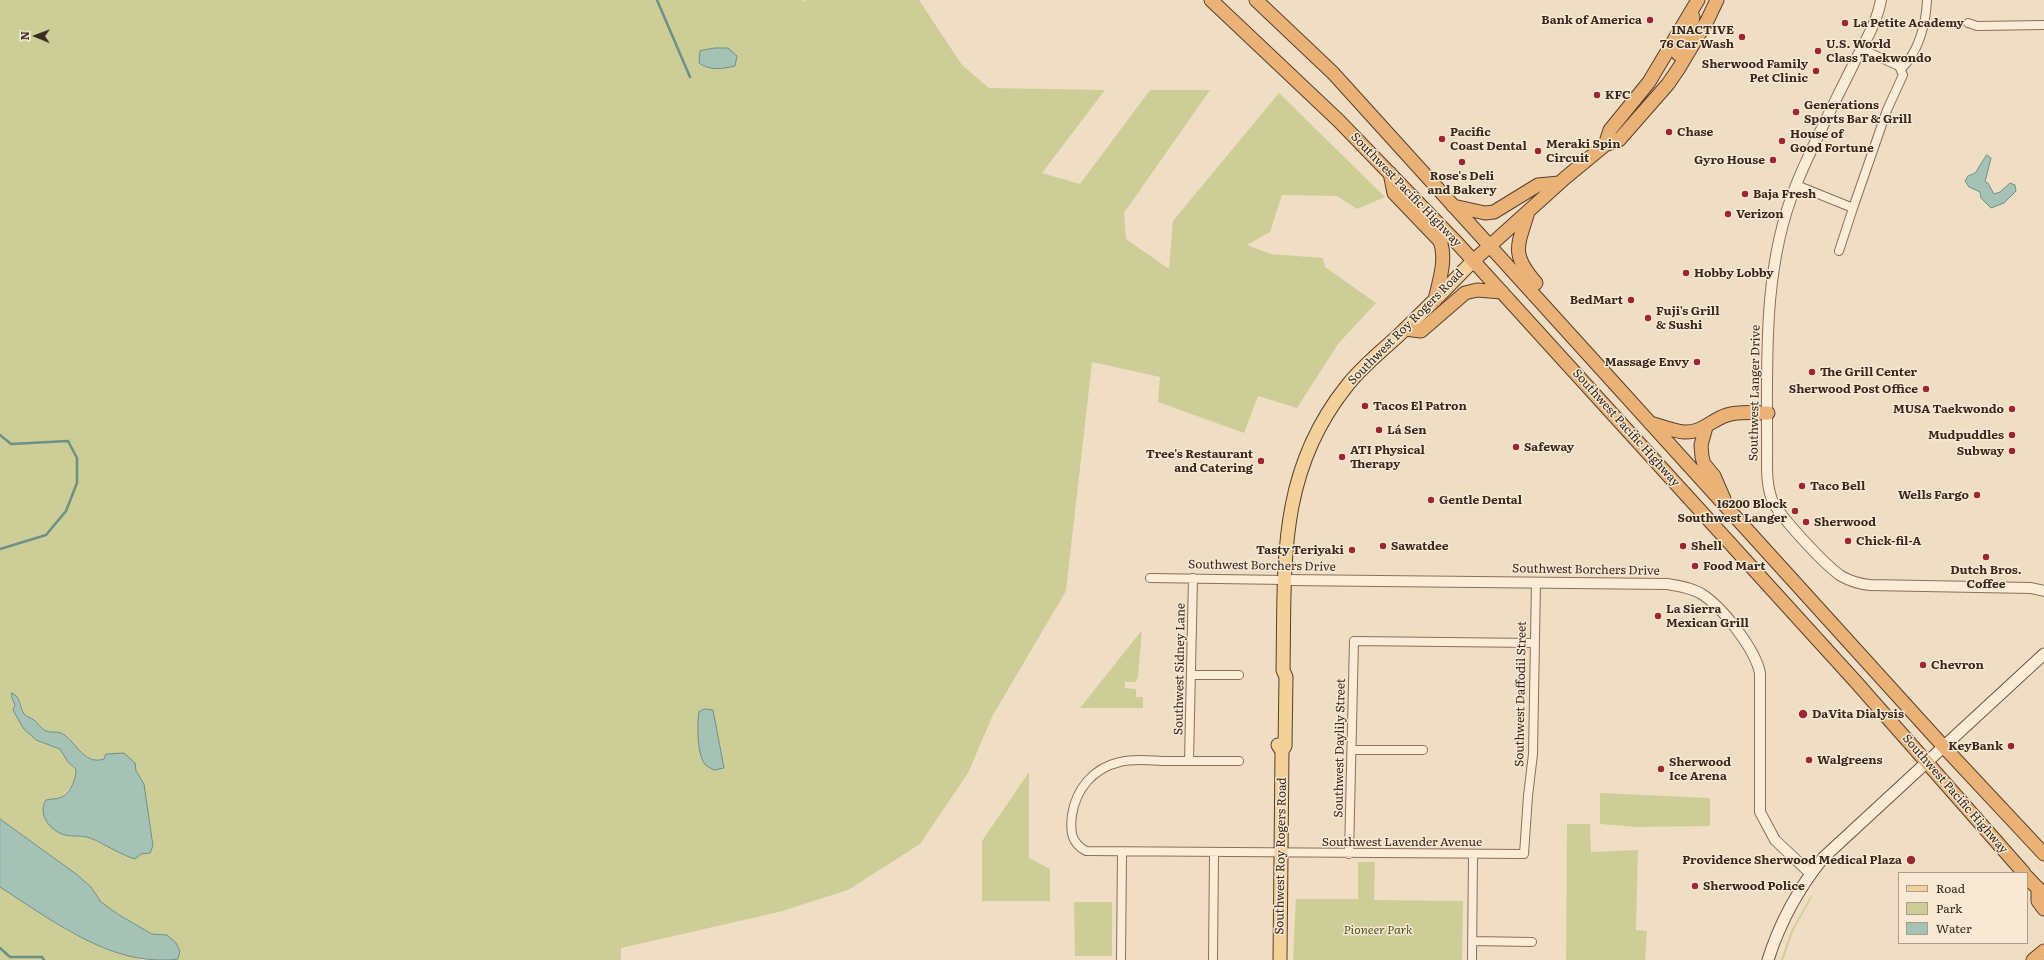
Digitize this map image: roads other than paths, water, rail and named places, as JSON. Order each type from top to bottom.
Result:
[{"type":"highway","name":"Southwest Pacific Highway","points":[[1211,0],[1339,121],[1390,172],[1502,292],[1928,762],[2023,872]]},
{"type":"highway","name":"Southwest Pacific Highway","points":[[1256,0],[1333,73],[1453,206],[1491,245],[1650,423],[1944,747],[2044,854]]},
{"type":"highway","points":[[1473,261],[1559,182],[1604,146],[1619,140],[1672,78],[1707,21],[1717,0]]},
{"type":"highway","points":[[1672,78],[1673,62],[1692,25],[1696,4]]},
{"type":"highway","points":[[1604,146],[1610,130],[1649,82],[1696,4]]},
{"type":"highway","points":[[1390,172],[1394,193],[1440,241],[1443,251],[1442,264],[1435,300]]},
{"type":"highway","points":[[1453,206],[1485,213],[1494,212],[1538,185],[1559,182]]},
{"type":"highway","points":[[1528,211],[1518,251],[1520,261],[1526,272],[1576,328],[1577,341]]},
{"type":"highway","points":[[1406,329],[1422,331],[1465,294],[1477,290],[1502,292]]},
{"type":"highway","points":[[1650,423],[1683,432],[1706,427],[1717,420],[1732,414],[1768,413]]},
{"type":"highway","points":[[1706,427],[1701,445],[1702,457],[1704,464],[1714,476],[1727,507]]},
{"type":"highway","points":[[2028,877],[2041,892],[2038,901],[2044,909]]},
{"type":"highway","points":[[2033,960],[2044,951]]},
{"type":"main road","name":"Southwest Roy Rogers Road","points":[[1280,960],[1282,751],[1278,745],[1278,711],[1280,677],[1284,670],[1285,580],[1289,520],[1293,498],[1306,454],[1317,430],[1337,399],[1357,373],[1406,329],[1473,261]]},
{"type":"main road","points":[[1768,960],[1784,916],[1810,873],[1838,842],[1928,762],[2044,654]]},
{"type":"street","name":"Southwest Langer Drive","points":[[1881,0],[1876,18],[1796,185],[1781,230],[1772,275],[1769,310],[1766,475],[1772,500],[1780,512],[1825,562],[1841,576],[1852,582],[1864,585],[2032,588],[2044,591]]},
{"type":"street","points":[[1901,68],[1908,62],[1924,26],[1927,0]]},
{"type":"street","points":[[1968,24],[1977,26],[2044,25]]},
{"type":"street","points":[[1839,251],[1887,110],[1903,75],[1901,68],[1861,49]]},
{"type":"street","points":[[1796,185],[1853,208]]},
{"type":"street","name":"Southwest Borchers Drive","points":[[1150,578],[1536,582],[1680,586],[1702,594],[1747,643],[1758,666],[1760,680],[1760,812],[1775,840],[1810,873]]},
{"type":"street","name":"Southwest Sidney Lane","points":[[1189,761],[1193,578]]},
{"type":"street","name":"Southwest Daffodil Street","points":[[1524,854],[1528,796],[1533,754],[1536,582]]},
{"type":"street","name":"Southwest Daylily Street","points":[[1349,854],[1354,641],[1534,643]]},
{"type":"street","points":[[1192,675],[1239,675]]},
{"type":"street","points":[[1352,750],[1423,750]]},
{"type":"street","name":"Southwest Lavender Avenue","points":[[1239,761],[1120,762],[1098,770],[1079,791],[1071,822],[1072,837],[1077,846],[1086,852],[1214,854],[1524,854]]},
{"type":"street","points":[[1121,960],[1122,852]]},
{"type":"street","points":[[1213,960],[1214,854]]},
{"type":"street","points":[[1472,960],[1473,854]]},
{"type":"street","points":[[1472,941],[1532,942]]},
{"type":"water","points":[[715,48],[728,48],[737,56],[735,66],[712,68],[703,66],[699,63],[700,51]]},
{"type":"water","points":[[1987,155],[1991,158],[1985,182],[1988,183],[1994,194],[2000,192],[2010,183],[2015,185],[2016,191],[2004,203],[1991,208],[1981,198],[1980,192],[1969,187],[1965,181],[1968,176],[1975,173]]},
{"type":"water","points":[[12,693],[19,700],[22,711],[25,715],[34,720],[46,731],[59,732],[66,736],[90,759],[104,759],[106,754],[124,753],[135,763],[136,771],[144,784],[153,846],[150,853],[141,854],[135,859],[90,838],[65,835],[54,830],[50,826],[46,821],[43,811],[46,800],[60,798],[68,792],[74,781],[76,769],[68,762],[60,749],[36,740],[23,728],[13,710],[15,705],[12,698]]},
{"type":"water","points":[[705,709],[713,710],[724,768],[714,770],[706,765],[700,752],[698,717],[699,712]]},
{"type":"water","points":[[0,819],[76,874],[91,887],[101,902],[119,915],[152,934],[167,935],[176,943],[180,951],[178,959],[160,960],[139,958],[118,953],[97,945],[76,935],[0,887]]},
{"type":"waterway","points":[[657,0],[690,77]]},
{"type":"waterway","points":[[0,435],[11,444],[68,441],[77,458],[77,483],[66,511],[46,535],[0,549]]},
{"type":"waterway","points":[[0,948],[10,957],[42,957],[44,960]]},
{"type":"place","name":"Bank of America","points":[[1650,20]]},
{"type":"place","name":"La Petite Academy","points":[[1845,23]]},
{"type":"place","name":"INACTIVE 76 Car Wash","points":[[1742,37]]},
{"type":"place","name":"U.S. World Class Taekwondo","points":[[1818,51]]},
{"type":"place","name":"Sherwood Family Pet Clinic","points":[[1816,71]]},
{"type":"place","name":"KFC","points":[[1597,95]]},
{"type":"place","name":"Generations Sports Bar & Grill","points":[[1796,112]]},
{"type":"place","name":"Chase","points":[[1669,132]]},
{"type":"place","name":"Pacific Coast Dental","points":[[1442,139]]},
{"type":"place","name":"House of Good Fortune","points":[[1782,141]]},
{"type":"place","name":"Meraki Spin Circuit","points":[[1538,151]]},
{"type":"place","name":"Gyro House","points":[[1773,160]]},
{"type":"place","name":"Rose's Deli and Bakery","points":[[1462,162]]},
{"type":"place","name":"Baja Fresh","points":[[1745,194]]},
{"type":"place","name":"Verizon","points":[[1728,214]]},
{"type":"place","name":"Hobby Lobby","points":[[1686,273]]},
{"type":"place","name":"BedMart","points":[[1631,300]]},
{"type":"place","name":"Fuji's Grill & Sushi","points":[[1648,318]]},
{"type":"place","name":"Massage Envy","points":[[1697,362]]},
{"type":"place","name":"The Grill Center","points":[[1812,372]]},
{"type":"place","name":"Sherwood Post Office","points":[[1926,389]]},
{"type":"place","name":"Tacos El Patron","points":[[1365,406]]},
{"type":"place","name":"MUSA Taekwondo","points":[[2012,409]]},
{"type":"place","name":"Lá Sen","points":[[1379,430]]},
{"type":"place","name":"Mudpuddles","points":[[2012,435]]},
{"type":"place","name":"Safeway","points":[[1516,447]]},
{"type":"place","name":"Subway","points":[[2012,451]]},
{"type":"place","name":"ATI Physical Therapy","points":[[1342,457]]},
{"type":"place","name":"Tree's Restaurant and Catering","points":[[1261,461]]},
{"type":"place","name":"Taco Bell","points":[[1802,486]]},
{"type":"place","name":"Wells Fargo","points":[[1977,495]]},
{"type":"place","name":"Gentle Dental","points":[[1431,500]]},
{"type":"place","name":"16200 Block Southwest Langer","points":[[1795,511]]},
{"type":"place","name":"Sherwood","points":[[1806,522]]},
{"type":"place","name":"Chick-fil-A","points":[[1848,541]]},
{"type":"place","name":"Sawatdee","points":[[1383,546]]},
{"type":"place","name":"Shell","points":[[1683,546]]},
{"type":"place","name":"Tasty Teriyaki","points":[[1352,550]]},
{"type":"place","name":"Dutch Bros. Coffee","points":[[1986,557]]},
{"type":"place","name":"Food Mart","points":[[1695,566]]},
{"type":"place","name":"La Sierra Mexican Grill","points":[[1658,616]]},
{"type":"place","name":"Chevron","points":[[1923,665]]},
{"type":"place","name":"DaVita Dialysis","points":[[1803,714]]},
{"type":"place","name":"KeyBank","points":[[2011,746]]},
{"type":"place","name":"Walgreens","points":[[1809,760]]},
{"type":"place","name":"Sherwood Ice Arena","points":[[1661,769]]},
{"type":"place","name":"Providence Sherwood Medical Plaza","points":[[1911,860]]},
{"type":"place","name":"Sherwood Police","points":[[1695,886]]},
{"type":"park label","name":"Pioneer Park","points":[[1378,930]]}]
